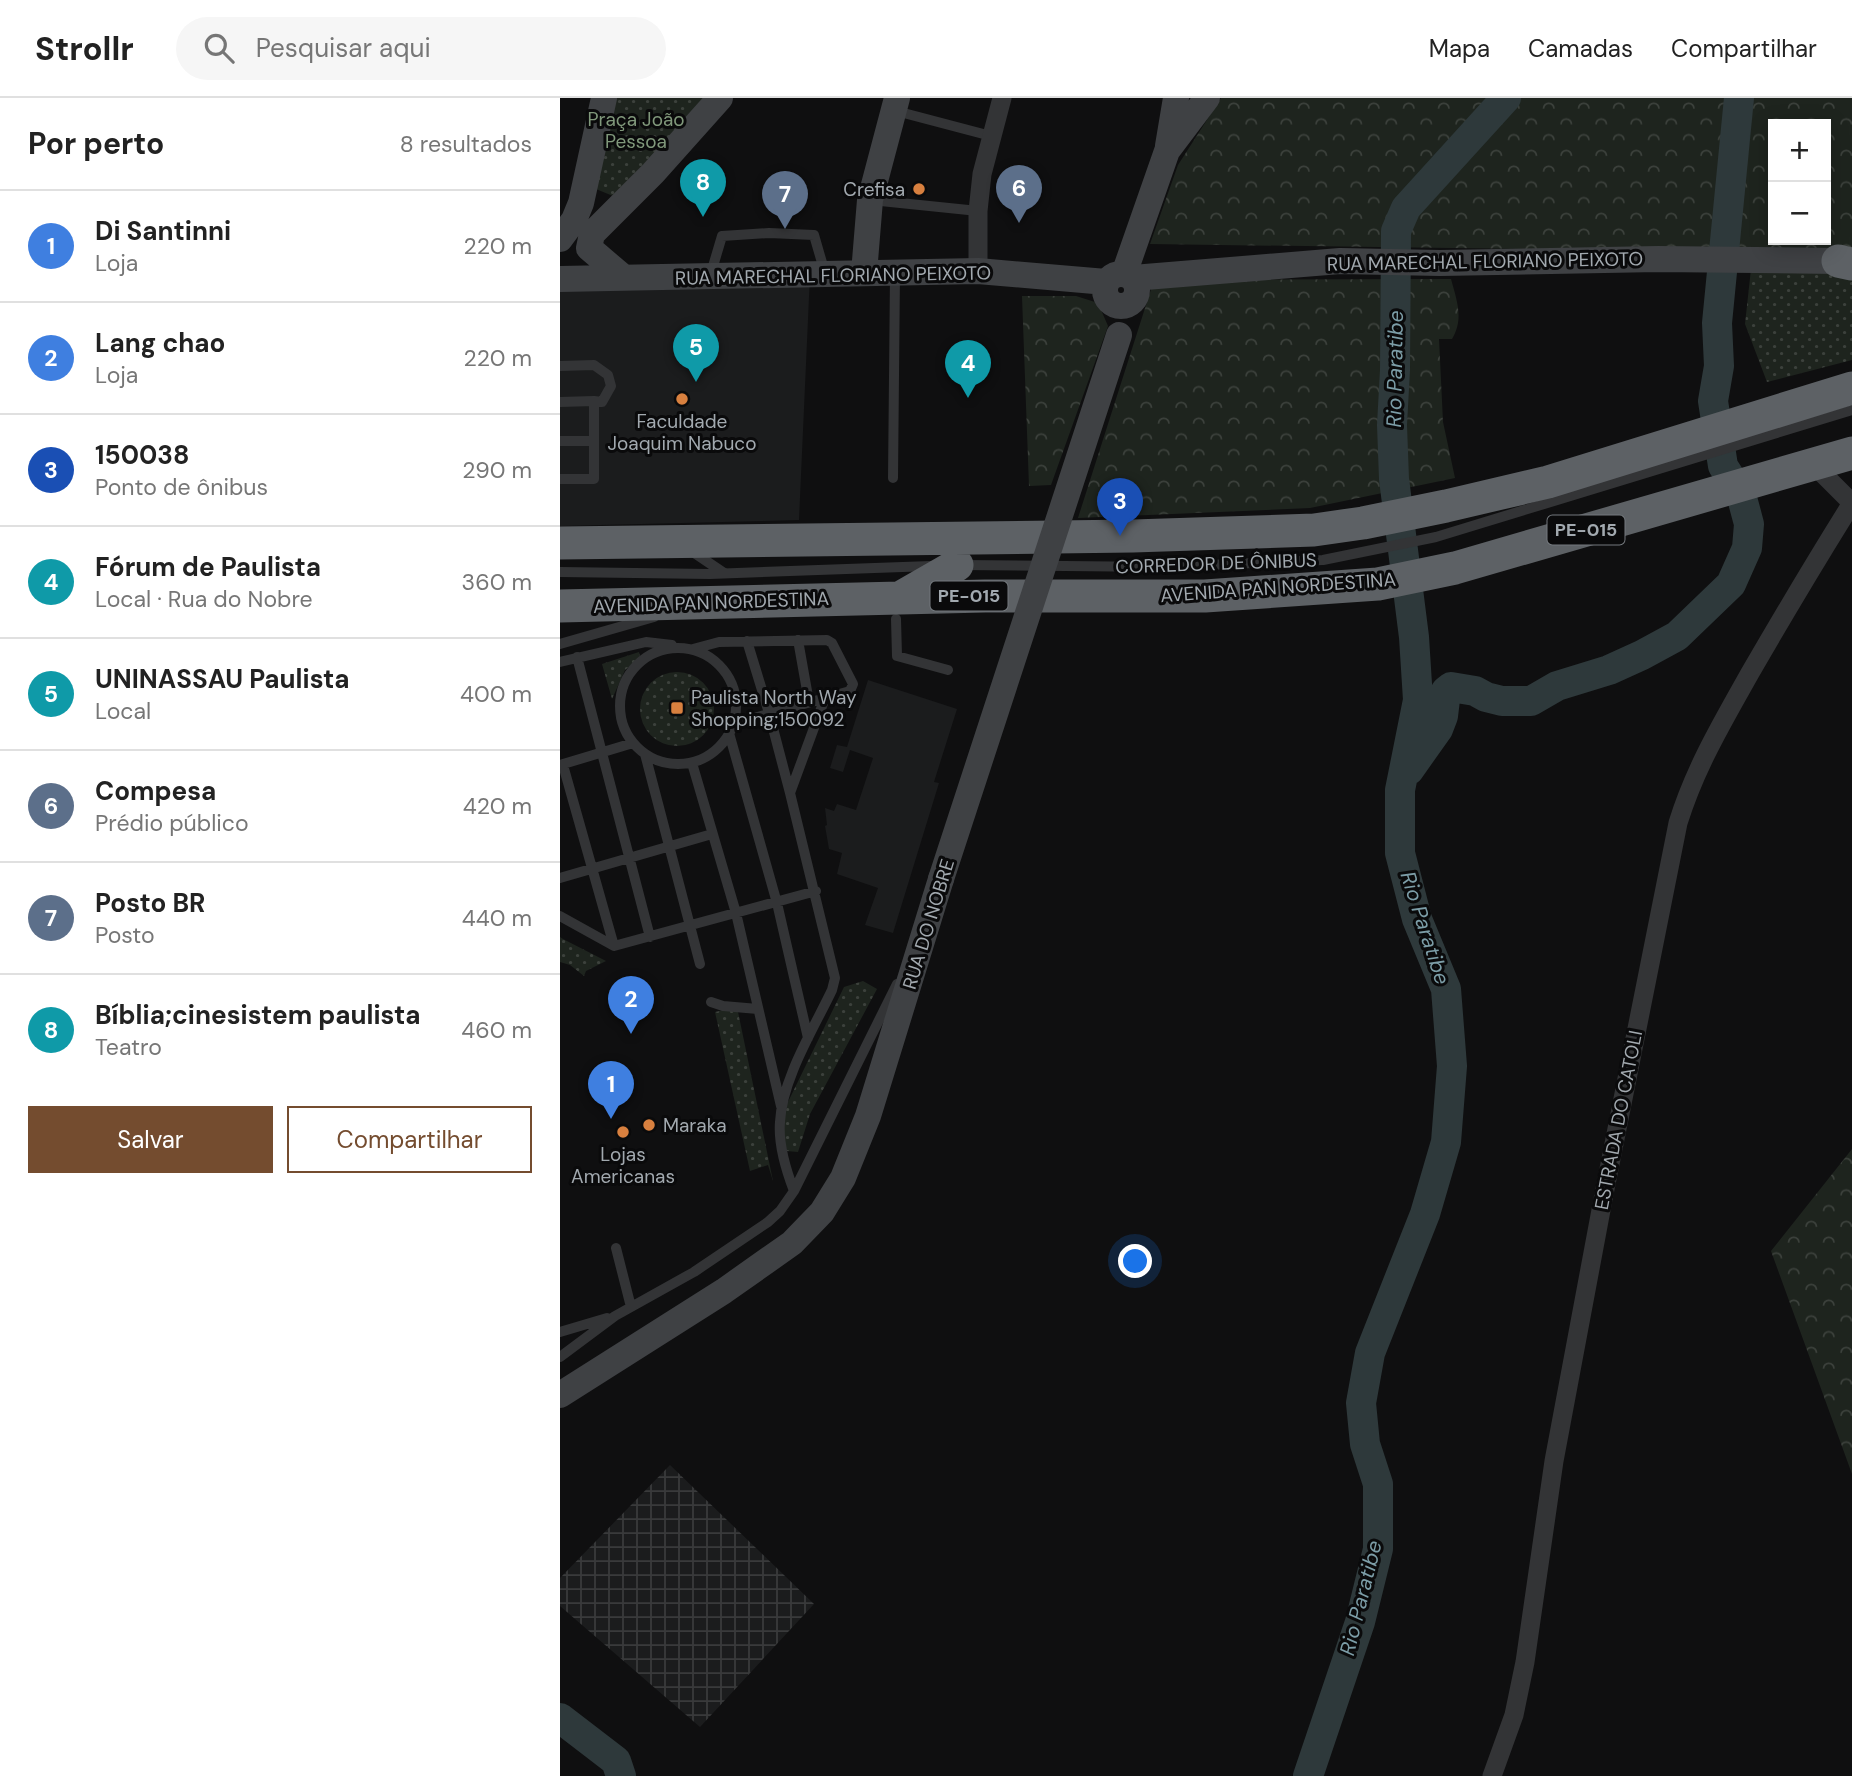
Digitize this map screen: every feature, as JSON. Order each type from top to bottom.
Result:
[{"type":"highway","points":[[560,543],[1180,535],[1290,531],[1368,536],[1450,519],[1548,482],[1708,443],[1787,420],[1852,388]]},
{"type":"highway","name":"AVENIDA PAN NORDESTINA","points":[[560,606],[683,604],[898,608],[1205,596],[1378,584],[1455,568],[1852,453]]},
{"type":"highway","points":[[898,608],[957,565]]},
{"type":"main road","points":[[560,239],[575,220],[583,196],[604,98]]},
{"type":"main road","points":[[623,277],[589,248],[592,234],[720,98]]},
{"type":"main road","name":"RUA DO NOBRE","points":[[560,1395],[724,1291],[792,1243],[822,1212],[843,1178],[867,1116],[1167,151],[1190,102]]},
{"type":"main road","points":[[864,273],[870,200],[896,104]]},
{"type":"main road","points":[[583,196],[607,208],[621,206]]},
{"type":"main road","name":"RUA MARECHAL FLORIANO PEIXOTO","points":[[560,279],[978,271],[1121,299],[1340,261],[1440,263],[1704,259],[1847,262]]},
{"type":"street","points":[[978,271],[978,211],[982,174],[1002,98]]},
{"type":"street","name":"ESTRADA DO CATOLI","points":[[1492,1776],[1514,1715],[1522,1675],[1554,1461],[1678,823],[1696,772],[1720,727],[1790,603],[1852,503],[1807,468]]},
{"type":"lane","points":[[896,104],[991,136]]},
{"type":"lane","points":[[870,200],[978,211]]},
{"type":"lane","points":[[710,276],[722,236],[769,233],[814,235],[825,273]]},
{"type":"lane","points":[[893,478],[895,272]]},
{"type":"lane","points":[[560,366],[594,365],[608,375],[611,386],[601,401],[560,402]]},
{"type":"lane","points":[[560,479],[594,479],[594,401]]},
{"type":"lane","points":[[1787,420],[1852,410]]},
{"type":"lane","points":[[560,442],[594,441]]},
{"type":"lane","name":"CORREDOR DE ÔNIBUS","points":[[560,572],[724,573],[957,565],[1163,567],[1323,560],[1368,536]]},
{"type":"lane","points":[[676,541],[724,573]]},
{"type":"lane","points":[[560,644],[656,616],[683,604]]},
{"type":"lane","points":[[898,608],[897,656],[948,670]]},
{"type":"lane","points":[[798,640],[809,702]]},
{"type":"lane","points":[[747,641],[816,891],[835,978],[781,1107]]},
{"type":"lane","points":[[693,649],[719,642],[829,641],[853,684],[851,690],[769,713],[731,728]]},
{"type":"lane","points":[[560,662],[646,642],[681,646],[693,649],[716,662],[732,684],[736,710],[731,728],[720,746],[707,756],[692,762],[676,764],[659,761],[645,754],[633,743],[624,728],[619,710],[621,692],[628,675],[640,661],[650,654],[681,646]]},
{"type":"lane","points":[[577,657],[650,937]]},
{"type":"lane","points":[[790,793],[825,698]]},
{"type":"lane","points":[[731,728],[777,903],[808,1039]]},
{"type":"lane","points":[[614,946],[561,765],[633,743]]},
{"type":"lane","points":[[645,754],[700,964]]},
{"type":"lane","points":[[692,762],[736,913],[781,1107],[780,1135],[793,1191]]},
{"type":"lane","points":[[560,878],[712,834]]},
{"type":"lane","points":[[560,916],[614,946],[816,891]]},
{"type":"lane","points":[[560,1332],[615,1315],[631,1307],[694,1272],[780,1211],[793,1191],[926,927]]},
{"type":"lane","points":[[711,1002],[723,1006],[758,1009]]},
{"type":"lane","points":[[617,1248],[631,1307]]},
{"type":"lane","points":[[560,1357],[615,1315]]},
{"type":"shaded area","name":"Faculdade Joaquim Nabuco","points":[[810,275],[799,520],[560,526],[560,279]]},
{"type":"shaded area","points":[[868,680],[957,709],[934,782],[939,783],[893,933],[865,925],[878,888],[837,874],[842,853],[829,849],[825,826],[825,808],[834,811],[837,804],[856,810],[873,758],[850,750],[843,772],[830,768],[837,745],[847,747]]},
{"type":"shaded area","points":[[670,1465],[814,1604],[700,1727],[560,1606],[560,1578]]},
{"type":"green space","name":"Praça João Pessoa","points":[[611,98],[708,98],[613,196],[596,189]]},
{"type":"green space","points":[[1221,98],[1852,98],[1852,250],[1670,251],[1150,244],[1178,165]]},
{"type":"green space","points":[[1751,269],[1852,272],[1852,360],[1767,382],[1745,324]]},
{"type":"green space","points":[[1451,279],[1458,310],[1458,324],[1452,339],[1439,339],[1443,422],[1455,478],[1310,508],[1078,518],[1154,280]]},
{"type":"green space","points":[[1022,296],[1076,296],[1098,303],[1108,326],[1051,485],[1029,486]]},
{"type":"green space","points":[[639,652],[640,658],[625,670],[612,699],[602,664]]},
{"type":"green space","points":[[670,672],[684,672],[698,678],[708,688],[714,709],[708,730],[698,740],[684,746],[670,746],[656,740],[646,730],[640,716],[640,702],[646,688],[656,678]]},
{"type":"green space","points":[[560,937],[606,961],[586,971],[584,976],[570,965],[560,962]]},
{"type":"green space","points":[[863,981],[877,989],[810,1114],[798,1152],[787,1151],[781,1133],[787,1104],[844,987]]},
{"type":"green space","points":[[737,1007],[773,1181],[768,1165],[750,1171],[715,1012]]},
{"type":"green space","points":[[1852,1149],[1852,1474],[1771,1251]]},
{"type":"waterway","name":"Rio Paratibe","points":[[1308,1776],[1360,1622],[1378,1549],[1378,1484],[1365,1444],[1361,1403],[1370,1353],[1425,1214],[1446,1142],[1452,1066],[1446,989],[1417,919],[1400,853],[1400,790],[1418,700],[1414,637],[1394,479],[1392,425],[1396,231],[1406,208],[1506,98]]},
{"type":"waterway","points":[[1409,770],[1438,729],[1443,716],[1446,691],[1451,687],[1475,691],[1502,701],[1531,701],[1557,686],[1609,670],[1677,636],[1731,584],[1747,548],[1749,524],[1741,494],[1723,466],[1713,401],[1719,366],[1717,323],[1739,98]]},
{"type":"waterway","name":"Rio Paratibe","points":[[560,1718],[616,1761],[621,1776]]},
{"type":"place","name":"Crefisa","points":[[919,189]]},
{"type":"place","name":"Bíblia;cinesistem paulista","points":[[703,217]]},
{"type":"place","name":"Compesa","points":[[1019,223]]},
{"type":"place","name":"Posto BR","points":[[785,229]]},
{"type":"place","name":"UNINASSAU Paulista","points":[[696,382]]},
{"type":"place","name":"Fórum de Paulista","points":[[968,398]]},
{"type":"place","name":"Faculdade Joaquim Nabuco","points":[[682,399]]},
{"type":"place","name":"150038","points":[[1120,536]]},
{"type":"place","name":"Paulista North Way Shopping;150092","points":[[677,708]]},
{"type":"place","name":"Lang chao","points":[[631,1034]]},
{"type":"place","name":"Di Santinni","points":[[611,1119]]},
{"type":"place","name":"Maraka","points":[[649,1125]]},
{"type":"place","name":"Lojas Americanas","points":[[623,1132]]}]
